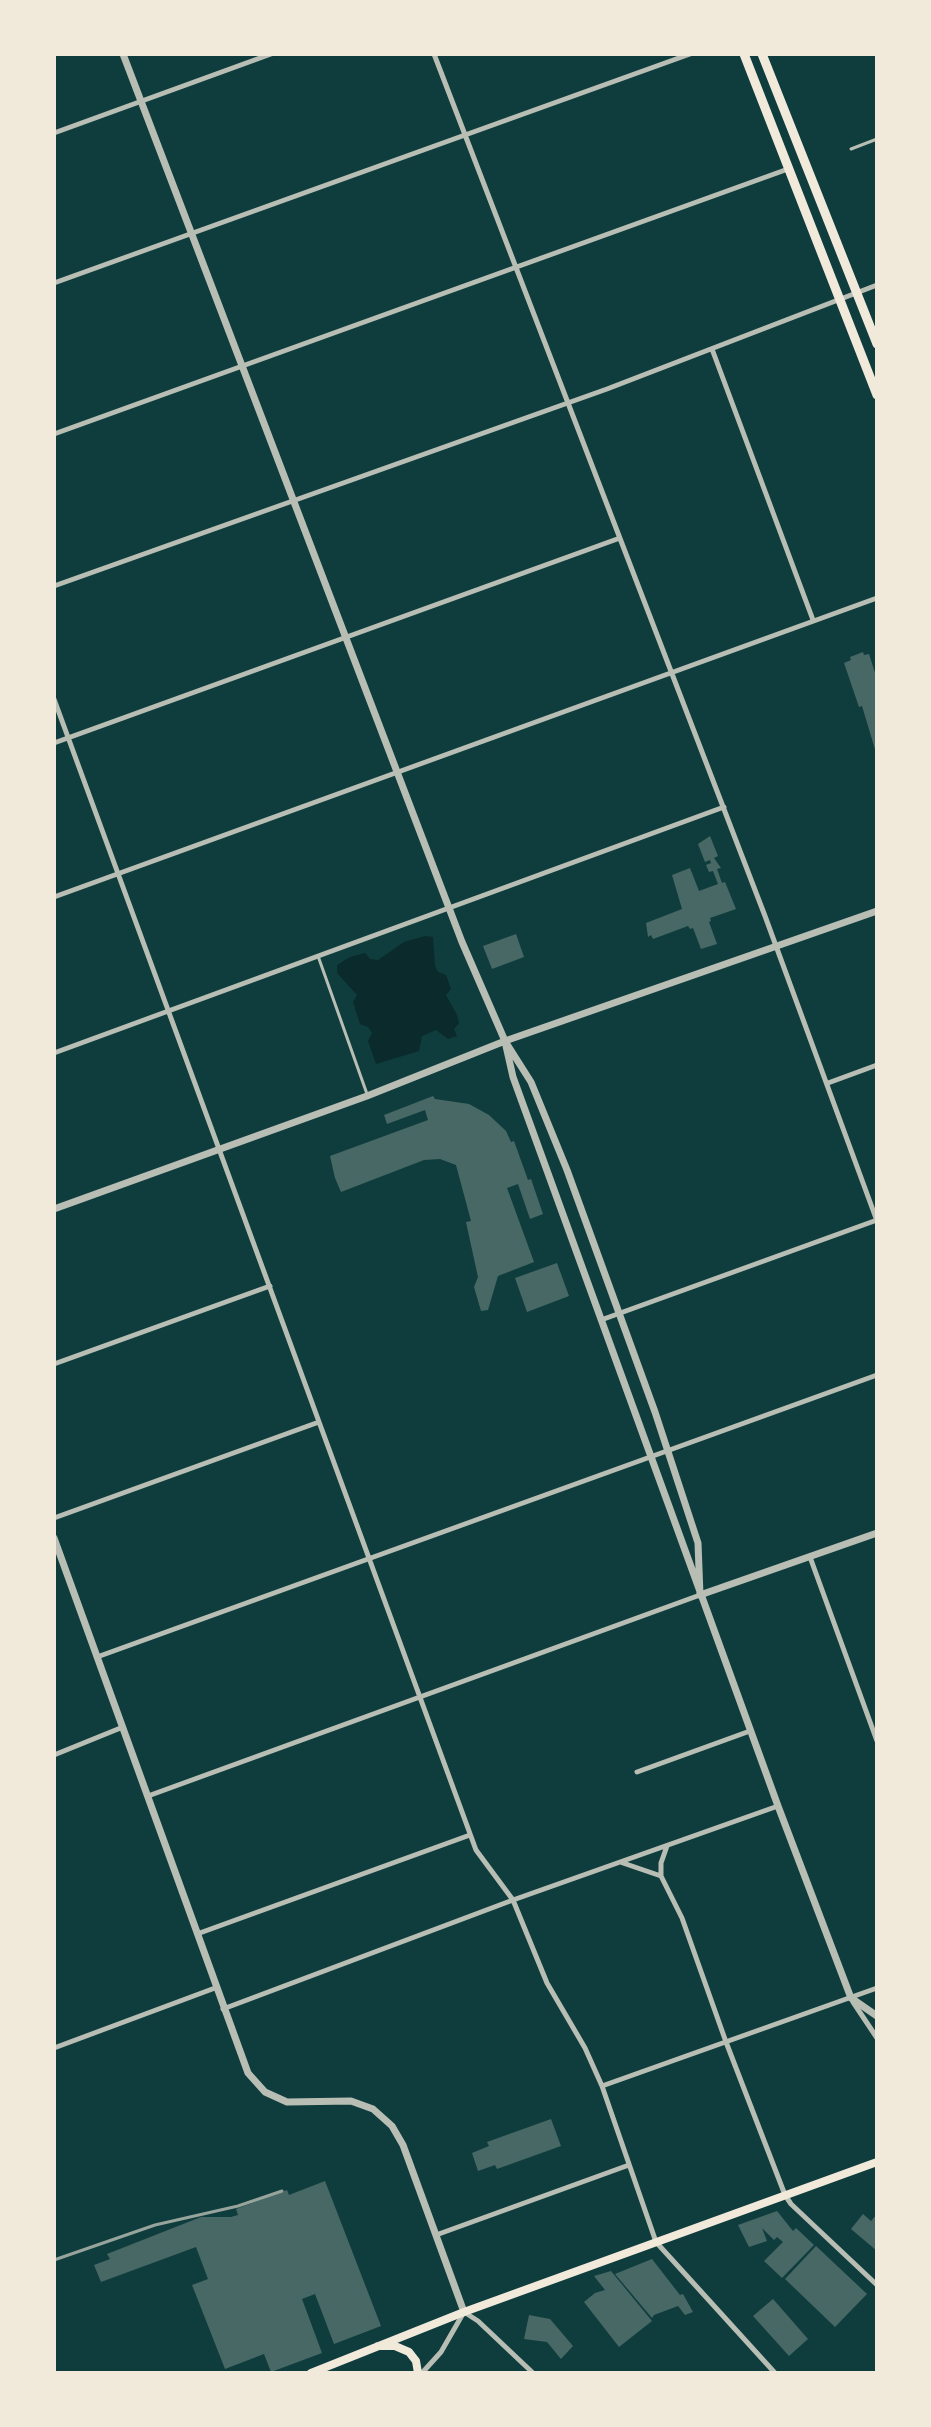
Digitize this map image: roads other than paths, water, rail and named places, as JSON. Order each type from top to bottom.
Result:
[{"type":"main road","points":[[744,54],[877,395]]},
{"type":"main road","points":[[762,54],[877,344]]},
{"type":"main road","points":[[311,2373],[464,2312],[877,2162]]},
{"type":"main road","points":[[374,2346],[395,2346],[409,2352],[416,2361],[420,2373]]},
{"type":"street","points":[[123,54],[240,366],[450,908],[505,1041],[531,1082],[575,1193],[668,1450],[698,1543],[700,1595]]},
{"type":"street","points":[[54,133],[271,54]]},
{"type":"street","points":[[434,54],[724,807],[877,1220],[601,1320]]},
{"type":"street","points":[[54,284],[690,54]]},
{"type":"street","points":[[54,434],[788,169]]},
{"type":"street","points":[[54,586],[568,403],[712,350],[877,285]]},
{"type":"street","points":[[712,350],[813,620]]},
{"type":"street","points":[[54,743],[620,537]]},
{"type":"street","points":[[54,897],[877,598]]},
{"type":"street","points":[[54,699],[470,1835],[484,1864],[513,1900],[548,1983],[585,2048],[602,2086],[656,2242],[775,2373]]},
{"type":"street","points":[[54,1053],[724,807]]},
{"type":"street","points":[[54,1209],[367,1096],[505,1041],[777,948],[877,911]]},
{"type":"street","points":[[505,1041],[513,1077],[750,1731],[851,1998],[877,2038]]},
{"type":"street","points":[[828,1083],[877,1065]]},
{"type":"street","points":[[54,1364],[270,1286]]},
{"type":"street","points":[[97,1657],[877,1375]]},
{"type":"street","points":[[54,1518],[319,1422]]},
{"type":"street","points":[[148,1796],[877,1533]]},
{"type":"street","points":[[54,1538],[215,1988],[248,2073],[265,2092],[287,2102],[298,2104],[351,2101],[382,2115],[403,2145],[464,2312],[477,2321],[533,2373]]},
{"type":"street","points":[[810,1557],[877,1741]]},
{"type":"street","points":[[54,1755],[123,1727]]},
{"type":"street","points":[[637,1773],[750,1731]]},
{"type":"street","points":[[223,2009],[513,1900],[778,1806]]},
{"type":"street","points":[[197,1934],[470,1835]]},
{"type":"street","points":[[667,1846],[661,1863],[662,1876],[682,1918],[726,2042],[785,2195],[791,2205],[877,2286]]},
{"type":"street","points":[[622,1862],[662,1876]]},
{"type":"street","points":[[54,2049],[215,1988]]},
{"type":"street","points":[[602,2086],[877,1988]]},
{"type":"street","points":[[851,1998],[877,2016]]},
{"type":"street","points":[[436,2235],[629,2165]]},
{"type":"street","points":[[420,2373],[441,2352],[464,2312]]},
{"type":"lane","points":[[851,149],[877,139]]},
{"type":"lane","points":[[318,956],[367,1096]]},
{"type":"water","points":[[425,936],[433,937],[435,966],[438,972],[446,975],[451,989],[446,995],[457,1015],[459,1023],[454,1029],[457,1036],[448,1039],[436,1030],[422,1036],[419,1051],[376,1064],[368,1041],[372,1033],[368,1027],[360,1024],[353,1002],[357,995],[337,973],[337,965],[350,957],[365,953],[370,959],[378,960],[404,942]]},
{"type":"railway","points":[[54,2260],[155,2225],[238,2206],[282,2191]]}]
